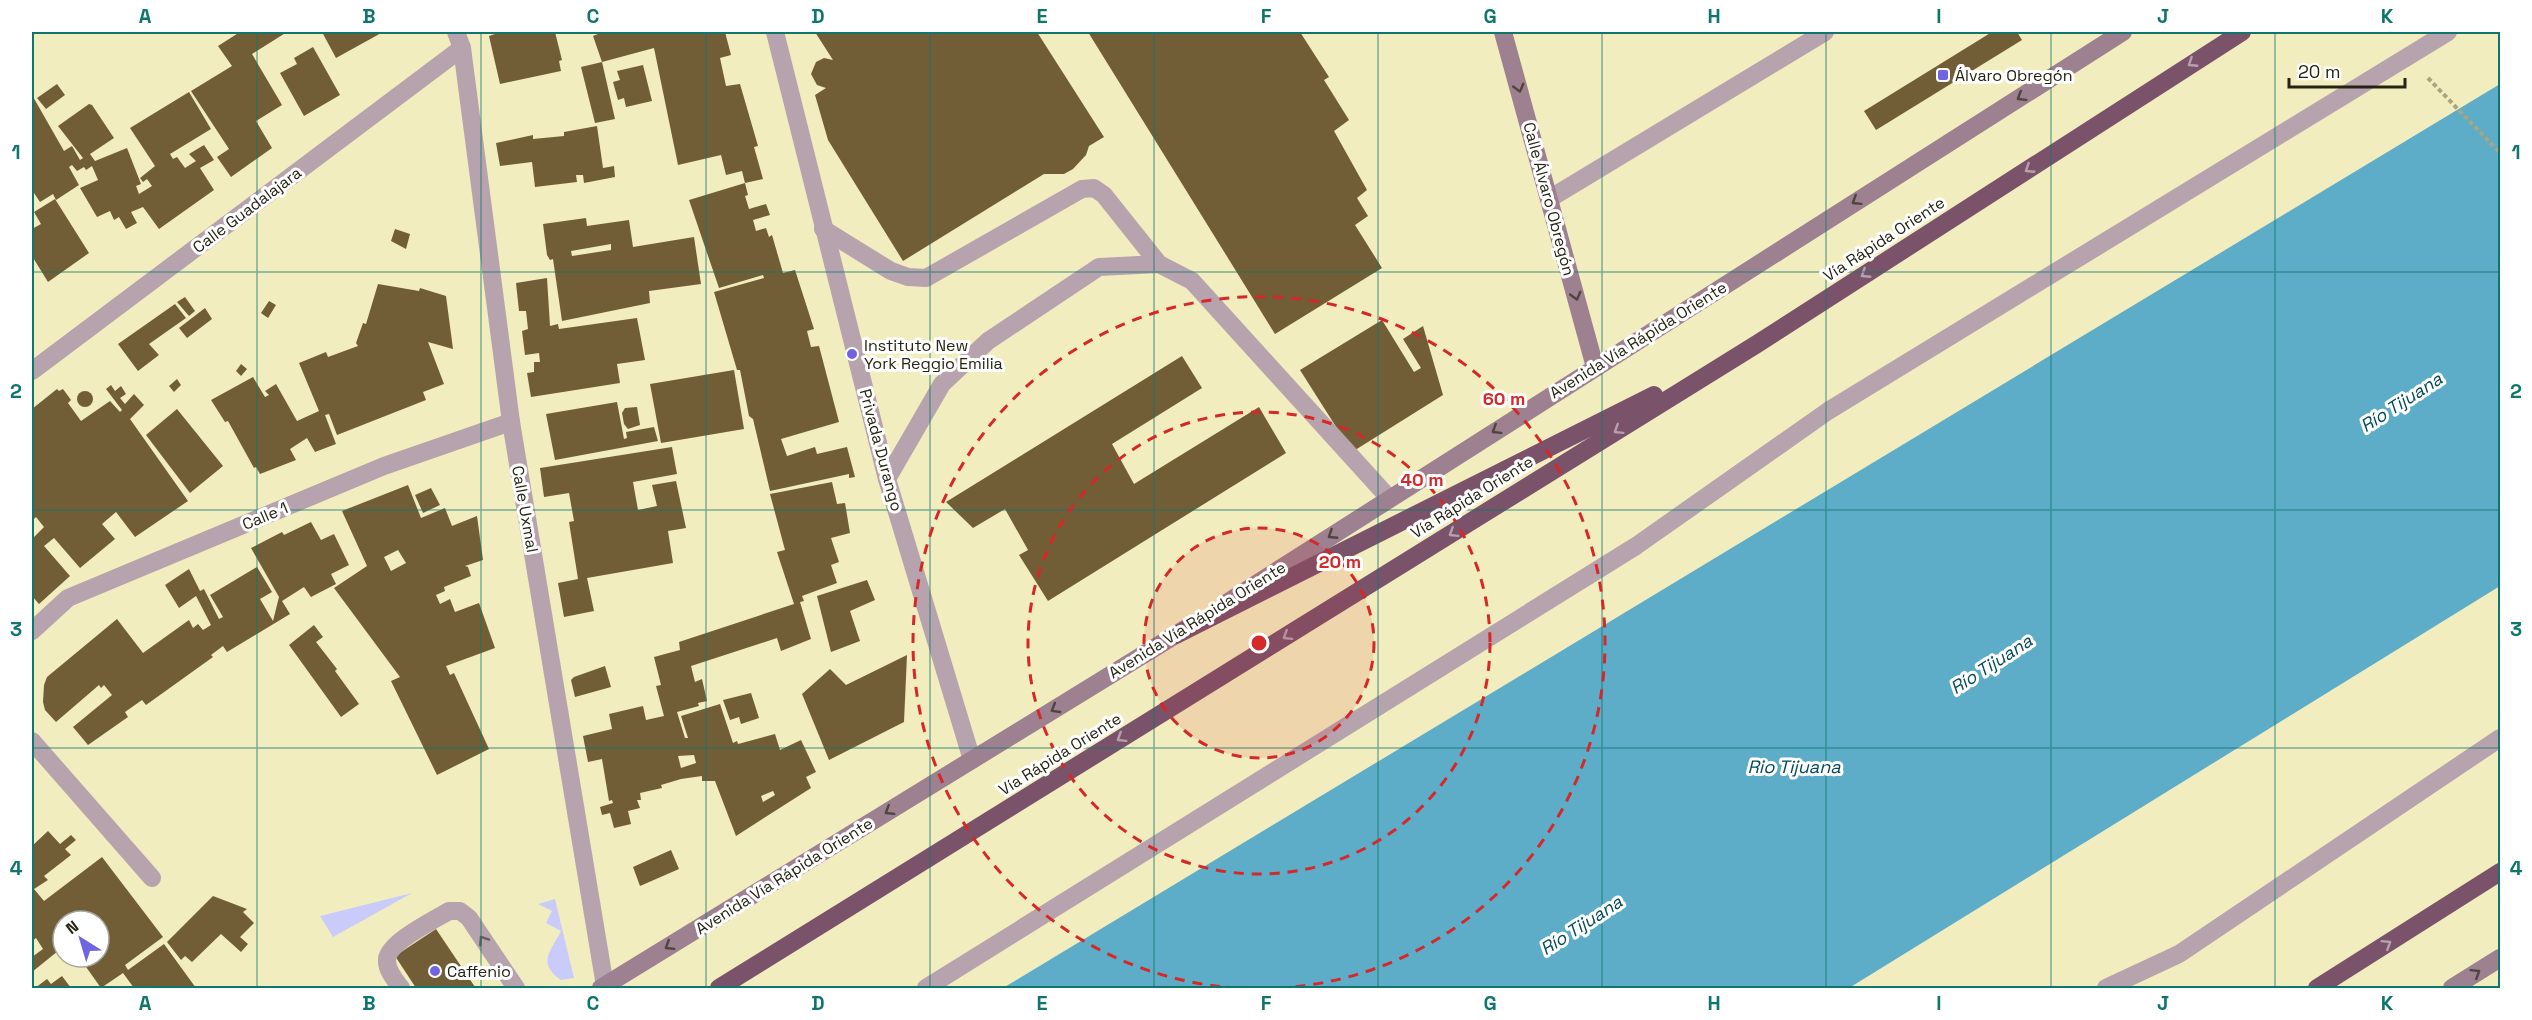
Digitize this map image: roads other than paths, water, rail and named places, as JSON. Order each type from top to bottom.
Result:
[{"type":"highway","name":"Vía Rápida Oriente","points":[[719,988],[1757,344],[2242,32]]},
{"type":"highway","points":[[1176,635],[1757,344]]},
{"type":"highway","points":[[2317,988],[2500,872]]},
{"type":"main road","name":"Calle Álvaro Obregón","points":[[1503,32],[1595,367]]},
{"type":"main road","name":"Avenida Vía Rápida Oriente","points":[[603,987],[1176,635],[2123,32]]},
{"type":"main road","points":[[2452,988],[2500,958]]},
{"type":"street","name":"Privada Durango","points":[[775,32],[887,479],[972,759]]},
{"type":"street","points":[[1549,198],[1825,32]]},
{"type":"street","points":[[926,988],[1636,546],[1828,411],[2448,32]]},
{"type":"street","name":"Calle Guadalajara","points":[[32,371],[459,40]]},
{"type":"street","name":"Calle Uxmal","points":[[459,40],[511,422],[603,987]]},
{"type":"street","points":[[823,229],[891,271],[908,277],[926,278],[1082,189],[1094,188],[1104,195],[1159,264],[1192,281],[1389,498]]},
{"type":"street","points":[[887,479],[942,384],[988,341],[1099,267],[1159,264]]},
{"type":"street","name":"Calle 1","points":[[32,631],[68,598],[384,466],[511,422]]},
{"type":"street","points":[[2106,988],[2179,954],[2500,738]]},
{"type":"street","points":[[32,741],[152,878]]},
{"type":"street","points":[[401,988],[388,969],[387,959],[391,948],[449,910],[460,911],[469,918],[511,987]]},
{"type":"water","name":"Rio Tijuana","points":[[2500,84],[2500,586],[1849,988],[1003,988]]},
{"type":"place","name":"Álvaro Obregón","points":[[1943,75]]},
{"type":"place","name":"Instituto New York Reggio Emilia","points":[[852,354]]},
{"type":"place","name":"Caffenio","points":[[435,971]]},
{"type":"water label","name":"Río Tijuana","points":[[2401,402]]},
{"type":"water label","name":"Río Tijuana","points":[[1991,664]]},
{"type":"water label","name":"Río Tijuana","points":[[1581,925]]}]
